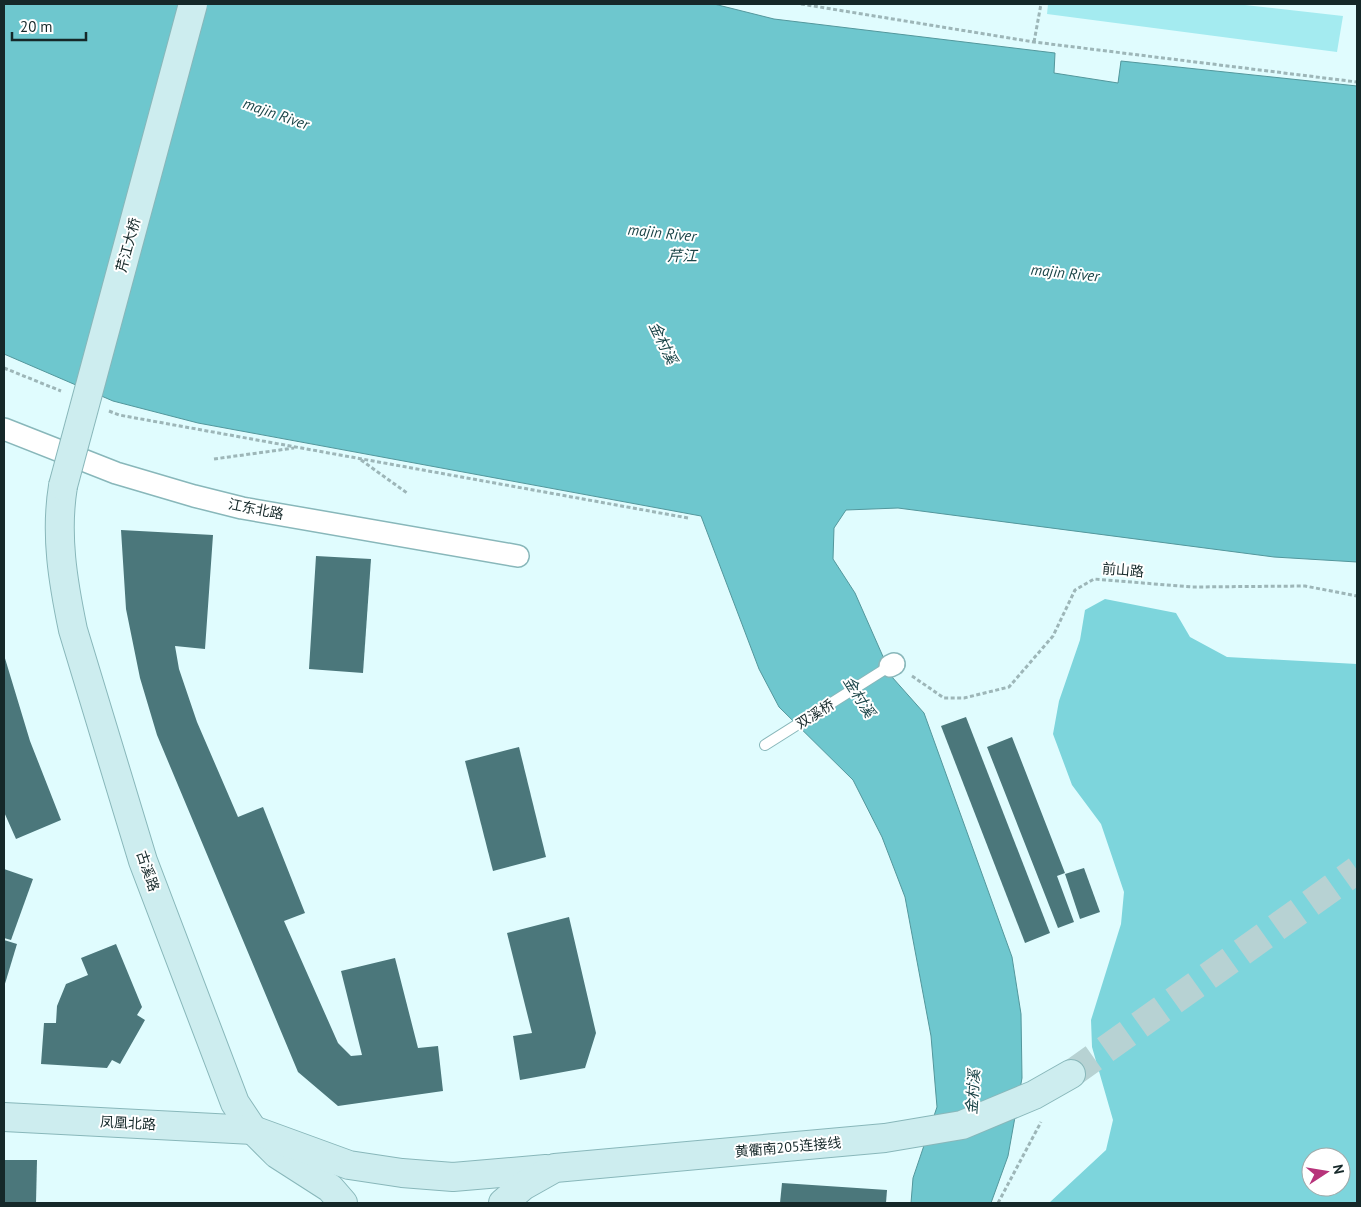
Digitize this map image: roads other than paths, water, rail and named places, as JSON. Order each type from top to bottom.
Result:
[{"type":"main road","name":"芹江大桥","points":[[63,486],[193,4]]},
{"type":"main road","name":"古溪路","points":[[63,486],[59,533],[65,590],[73,630],[144,861],[232,1094],[253,1130],[277,1154],[330,1188],[343,1203]]},
{"type":"main road","name":"黄衢南205连接线","points":[[503,1203],[523,1186],[555,1168],[885,1138],[962,1124],[1034,1095],[1071,1074]]},
{"type":"main road","name":"凤凰北路","points":[[4,1117],[253,1130],[349,1165],[402,1173],[453,1177],[555,1168]]},
{"type":"street","name":"江东北路","points":[[4,429],[116,473],[194,496],[251,509],[518,556]]},
{"type":"lane","name":"双溪桥","points":[[765,745],[892,665]]},
{"type":"water","name":"芹江","points":[[4,4],[714,4],[774,19],[1055,53],[1054,73],[1118,83],[1121,61],[1357,86],[1357,562],[1274,557],[898,508],[846,510],[834,528],[833,559],[855,593],[892,677],[924,713],[1012,957],[1021,1014],[1022,1078],[1008,1156],[991,1203],[911,1203],[913,1178],[937,1107],[931,1036],[905,897],[882,837],[853,780],[779,707],[759,669],[701,516],[198,423],[113,401],[4,354]]},
{"type":"tunnel","points":[[1071,1074],[1357,870]]},
{"type":"water label","name":"majin River","points":[[276,114]]},
{"type":"water label","name":"majin River","points":[[662,233]]},
{"type":"water label","name":"majin River","points":[[1065,273]]},
{"type":"water label","name":"金村溪","points":[[663,343]]},
{"type":"water label","name":"金村溪","points":[[859,697]]},
{"type":"water label","name":"金村溪","points":[[973,1092]]}]
